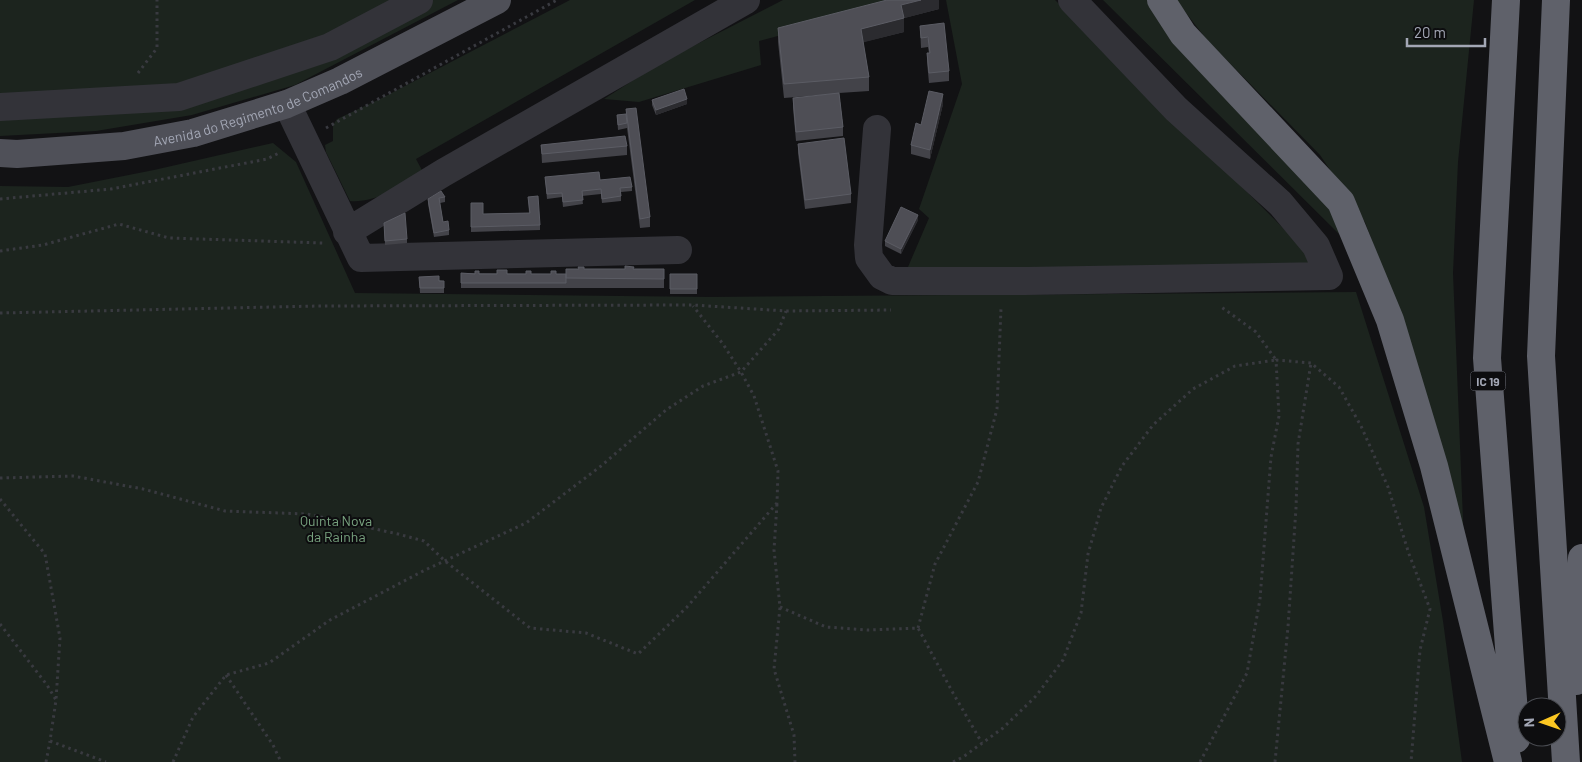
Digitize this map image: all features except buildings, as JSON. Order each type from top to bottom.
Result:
[{"type":"highway","points":[[1161,0],[1183,34],[1342,202],[1390,320],[1434,466],[1508,762]]},
{"type":"highway","name":"IC 19","points":[[1506,0],[1487,358],[1517,762]]},
{"type":"highway","points":[[1556,0],[1541,356],[1566,762]]},
{"type":"highway","points":[[1572,762],[1582,558]]},
{"type":"main road","name":"Avenida do Regimento de Comandos","points":[[0,153],[17,154],[124,146],[194,133],[287,104],[349,77],[497,0]]},
{"type":"street","points":[[0,107],[179,97],[330,47],[419,0]]},
{"type":"street","points":[[347,232],[443,173],[746,0]]},
{"type":"street","points":[[877,128],[868,258],[882,276],[892,281],[1026,281],[1329,276],[1316,246],[1280,203],[1176,109],[1072,0]]},
{"type":"street","points":[[287,104],[361,258],[678,250]]},
{"type":"path","points":[[119,100],[157,48],[157,0]]},
{"type":"path","points":[[0,250],[43,245],[119,224],[169,238],[333,243],[347,232]]},
{"type":"path","points":[[693,305],[723,344],[754,396],[778,471],[774,550],[780,607],[774,669],[794,735],[796,762]]},
{"type":"path","points":[[0,313],[328,306],[693,305],[786,311],[893,310]]},
{"type":"path","points":[[1200,762],[1247,673],[1260,599],[1271,457],[1279,416],[1276,360],[1256,332],[1221,306],[1212,306]]},
{"type":"path","points":[[982,743],[952,693],[918,628],[935,564],[978,482],[997,408],[1001,308],[1010,308]]},
{"type":"path","points":[[173,762],[192,717],[226,675],[269,663],[330,620],[425,570],[526,523],[601,466],[666,410],[703,386],[741,372],[779,329],[786,311]]},
{"type":"path","points":[[954,762],[1003,728],[1036,696],[1063,660],[1081,613],[1088,554],[1101,508],[1122,466],[1154,425],[1193,389],[1235,366],[1276,360],[1311,363],[1339,387],[1361,426],[1388,487],[1409,554],[1430,609],[1420,650],[1411,762]]},
{"type":"path","points":[[1276,762],[1289,617],[1298,444],[1311,363]]},
{"type":"path","points":[[0,478],[72,476],[143,489],[225,510],[307,514],[424,541],[445,561],[530,628],[586,633],[638,654],[687,607],[777,503]]},
{"type":"path","points":[[0,499],[45,554],[60,638],[56,700],[46,762]]},
{"type":"path","points":[[780,607],[826,627],[867,630],[918,628]]},
{"type":"path","points":[[0,624],[47,685],[56,700]]},
{"type":"path","points":[[226,675],[273,745],[281,762]]},
{"type":"path","points":[[50,741],[106,762]]},
{"type":"green space","points":[[0,0],[458,0],[295,85],[192,115],[96,131],[0,136]]},
{"type":"green space","points":[[570,0],[695,0],[416,159],[425,176],[378,197],[368,200],[350,201],[326,152],[325,145],[333,141],[333,125],[337,119],[380,99]]},
{"type":"green space","points":[[783,0],[912,0],[759,41],[761,65],[639,102],[604,99],[660,63]]},
{"type":"green space","points":[[946,0],[1055,0],[1311,256],[1316,270],[905,274],[929,218],[919,209],[962,84]]},
{"type":"green space","points":[[1103,0],[1149,0],[1328,194],[1340,235]]},
{"type":"green space","points":[[1176,0],[1474,0],[1458,162],[1453,273],[1464,544],[1404,327],[1365,222],[1320,155],[1207,40]]},
{"type":"green space","name":"Quinta Nova da Rainha","points":[[273,143],[296,162],[355,293],[711,297],[1356,292],[1424,507],[1443,621],[1462,762],[0,762],[0,186],[68,187]]}]
